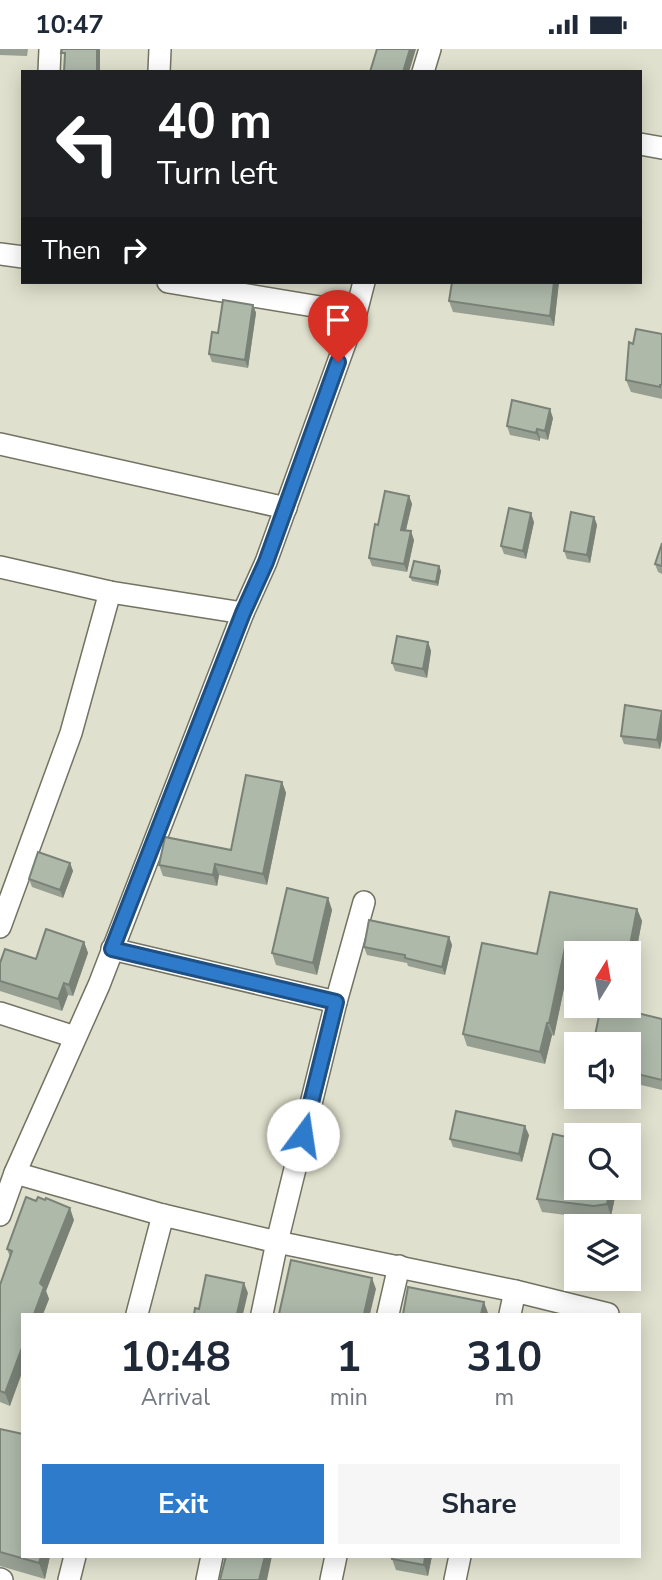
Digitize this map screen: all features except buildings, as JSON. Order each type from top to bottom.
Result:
[{"type":"street","points":[[49,70],[50,49]]},
{"type":"street","points":[[159,70],[160,49]]},
{"type":"street","points":[[424,70],[430,49]]},
{"type":"street","points":[[642,144],[662,148]]},
{"type":"street","points":[[0,254],[21,257]]},
{"type":"street","points":[[180,284],[356,313]]},
{"type":"street","points":[[0,1215],[15,1173],[112,949],[243,613],[266,562],[356,313],[363,284]]},
{"type":"street","points":[[0,444],[286,508]]},
{"type":"street","points":[[0,567],[110,592],[243,613]]},
{"type":"street","points":[[0,927],[71,733],[110,592]]},
{"type":"street","points":[[262,1313],[277,1242],[363,902]]},
{"type":"street","points":[[112,949],[336,1002]]},
{"type":"street","points":[[0,1013],[75,1037]]},
{"type":"street","points":[[15,1173],[163,1215],[604,1313]]},
{"type":"street","points":[[138,1313],[163,1215]]},
{"type":"street","points":[[388,1313],[399,1266]]},
{"type":"street","points":[[510,1313],[514,1291]]},
{"type":"street","points":[[69,1580],[74,1558]]},
{"type":"street","points":[[207,1580],[212,1558]]},
{"type":"street","points":[[331,1580],[336,1558]]},
{"type":"street","points":[[455,1580],[460,1558]]},
{"type":"route","points":[[303,1135],[336,1002],[112,949],[243,613],[266,562],[338,362]]}]
